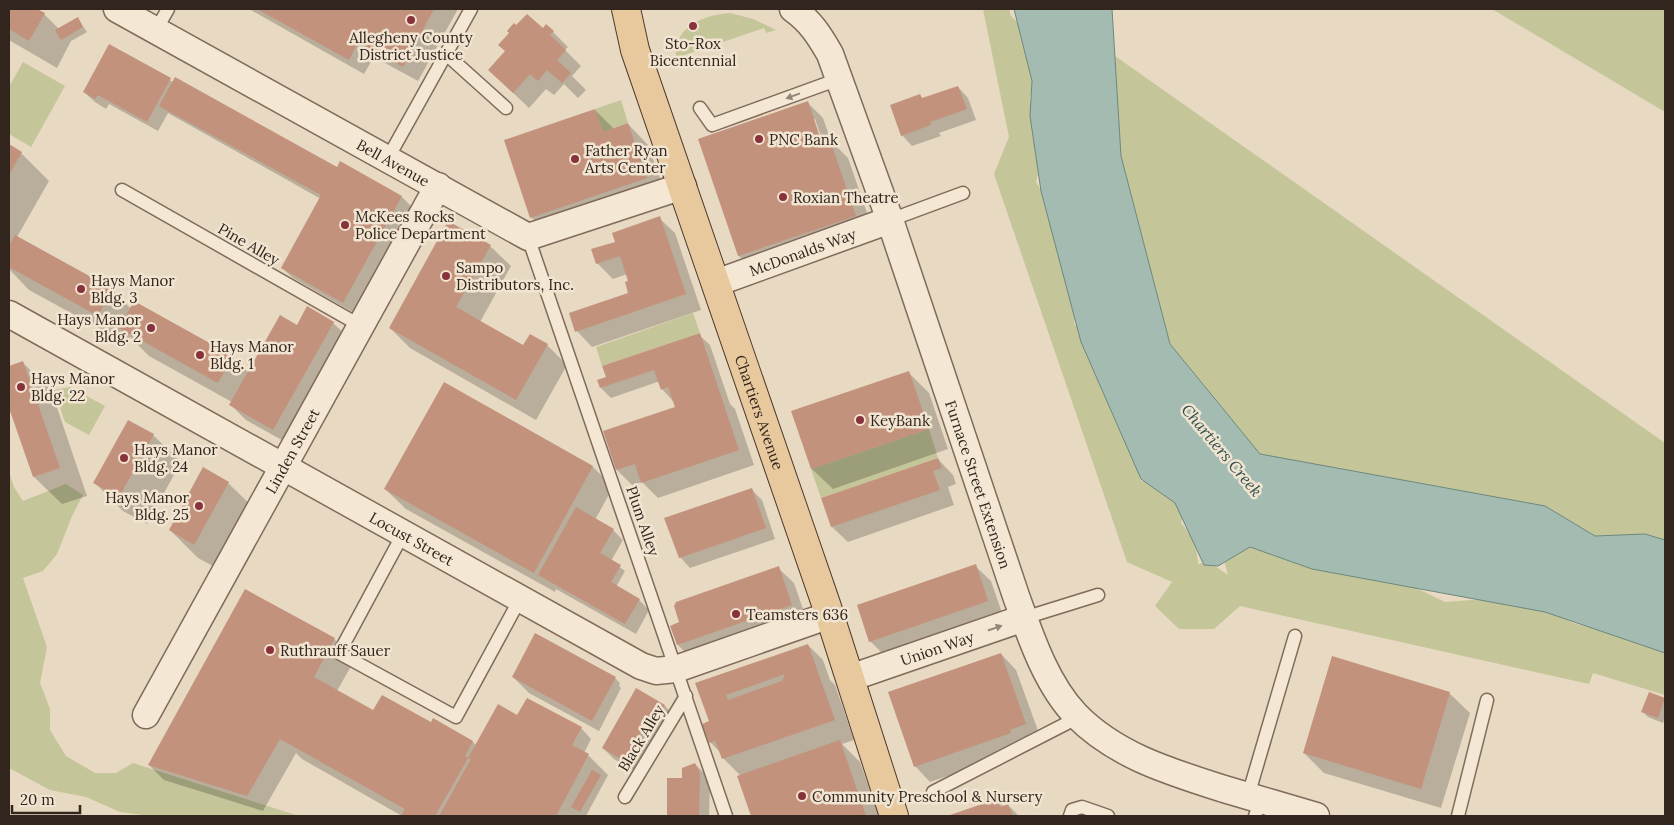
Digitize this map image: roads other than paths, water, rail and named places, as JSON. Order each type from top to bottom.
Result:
[{"type":"main road","name":"Chartiers Avenue","points":[[626,9],[635,50],[830,615],[894,816]]},
{"type":"street","name":"Bell Avenue","points":[[118,9],[162,20],[388,158],[528,237]]},
{"type":"street","name":"Furnace Street Extension","points":[[793,9],[815,29],[830,54],[890,220],[1024,618],[1046,670],[1062,697],[1079,717],[1108,742],[1159,768],[1255,804],[1316,816]]},
{"type":"street","name":"Linden Street","points":[[146,715],[438,186]]},
{"type":"street","points":[[528,237],[682,186]]},
{"type":"street","name":"McDonalds Way","points":[[716,283],[890,220]]},
{"type":"street","name":"Locust Street","points":[[9,314],[641,666],[656,671],[676,669],[830,615]]},
{"type":"street","name":"Union Way","points":[[850,678],[1024,618]]},
{"type":"lane","points":[[388,158],[471,9]]},
{"type":"lane","points":[[446,54],[506,108]]},
{"type":"lane","points":[[700,108],[712,125],[839,79]]},
{"type":"lane","name":"Pine Alley","points":[[122,190],[361,326]]},
{"type":"lane","points":[[890,220],[963,194]]},
{"type":"lane","name":"Plum Alley","points":[[528,237],[726,816]]},
{"type":"lane","points":[[403,534],[339,652],[456,717],[520,599]]},
{"type":"lane","points":[[1024,618],[1098,595]]},
{"type":"lane","points":[[1255,804],[1295,636]]},
{"type":"lane","name":"Black Alley","points":[[625,797],[686,696]]},
{"type":"lane","points":[[1458,816],[1487,700]]},
{"type":"lane","points":[[933,792],[1079,717]]},
{"type":"lane","points":[[1070,816],[1072,810],[1082,807],[1108,816]]},
{"type":"water","name":"Chartiers Creek","points":[[1014,9],[1112,9],[1121,156],[1170,344],[1260,454],[1545,506],[1595,536],[1645,534],[1665,540],[1665,653],[1545,612],[1312,569],[1250,547],[1218,566],[1204,565],[1175,503],[1141,479],[1081,342],[1041,191],[1030,116],[1032,81]]},
{"type":"place","name":"Allegheny County District Justice","points":[[411,20]]},
{"type":"place","name":"Sto-Rox Bicentennial","points":[[693,26]]},
{"type":"place","name":"PNC Bank","points":[[759,139]]},
{"type":"place","name":"Father Ryan Arts Center","points":[[575,159]]},
{"type":"place","name":"Roxian Theatre","points":[[783,197]]},
{"type":"place","name":"McKees Rocks Police Department","points":[[345,225]]},
{"type":"place","name":"Sampo Distributors, Inc.","points":[[446,276]]},
{"type":"place","name":"Hays Manor Bldg. 3","points":[[81,289]]},
{"type":"place","name":"Hays Manor Bldg. 2","points":[[151,328]]},
{"type":"place","name":"Hays Manor Bldg. 1","points":[[200,355]]},
{"type":"place","name":"Hays Manor Bldg. 22","points":[[21,387]]},
{"type":"place","name":"KeyBank","points":[[860,420]]},
{"type":"place","name":"Hays Manor Bldg. 24","points":[[124,458]]},
{"type":"place","name":"Hays Manor Bldg. 25","points":[[199,506]]},
{"type":"place","name":"Teamsters 636","points":[[736,614]]},
{"type":"place","name":"Ruthrauff Sauer","points":[[270,650]]},
{"type":"place","name":"Community Preschool & Nursery","points":[[802,796]]}]
